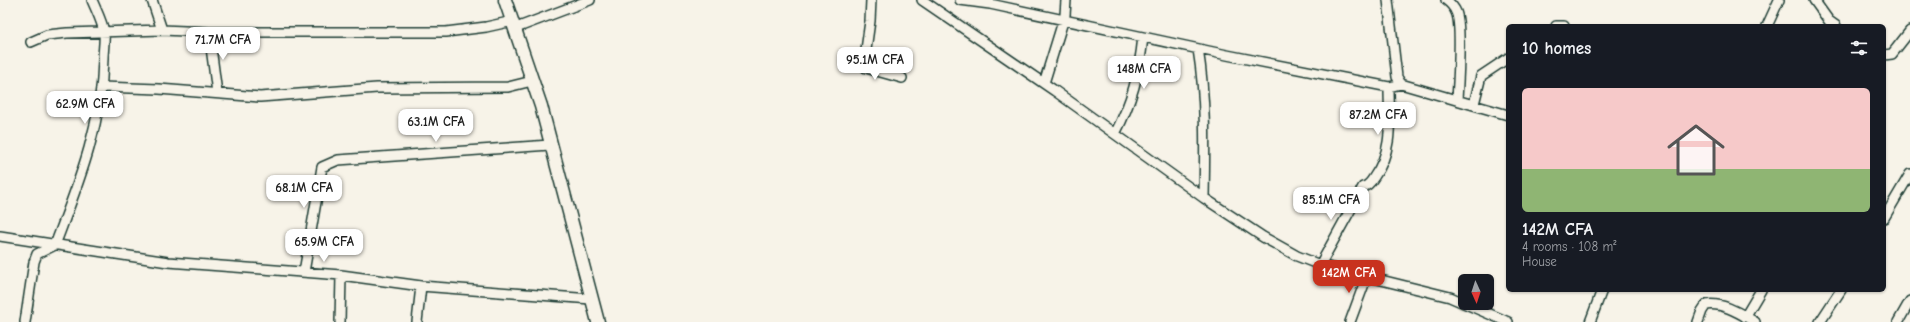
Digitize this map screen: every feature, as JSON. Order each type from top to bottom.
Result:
[{"type":"main road","points":[[505,0],[541,106],[550,145],[598,322]]},
{"type":"street","points":[[25,322],[34,262],[37,254],[55,245],[80,180],[93,139],[99,109],[104,31],[92,0]]},
{"type":"street","points":[[152,0],[162,30]]},
{"type":"street","points":[[31,42],[47,36],[104,31],[446,32],[514,24],[590,0]]},
{"type":"street","points":[[871,0],[870,21],[864,64],[866,68],[902,78]]},
{"type":"street","points":[[922,0],[1044,84],[1204,198],[1263,237],[1297,256],[1320,265],[1450,297],[1508,322]]},
{"type":"street","points":[[960,0],[990,4],[1063,21],[1389,87],[1401,84],[1506,114]]},
{"type":"street","points":[[1044,84],[1063,21],[1066,0]]},
{"type":"street","points":[[1388,0],[1397,77],[1401,84]]},
{"type":"street","points":[[1446,0],[1453,6],[1458,17],[1459,80],[1456,100]]},
{"type":"street","points":[[1768,24],[1779,0]]},
{"type":"street","points":[[1814,0],[1831,24]]},
{"type":"street","points":[[1886,55],[1892,54],[1910,31]]},
{"type":"street","points":[[209,32],[217,93]]},
{"type":"street","points":[[1114,134],[1124,117],[1137,81],[1143,37]]},
{"type":"street","points":[[1198,49],[1203,79],[1205,121],[1204,198]]},
{"type":"street","points":[[1474,104],[1481,76],[1506,59]]},
{"type":"street","points":[[101,87],[217,93],[260,97],[377,88],[508,87],[532,81]]},
{"type":"street","points":[[1320,265],[1363,188],[1368,186],[1378,172],[1386,156],[1389,130],[1389,87]]},
{"type":"street","points":[[304,272],[322,167],[338,160],[550,145]]},
{"type":"street","points":[[1886,215],[1910,174]]},
{"type":"street","points":[[0,236],[168,262],[341,275],[421,286],[591,299]]},
{"type":"street","points":[[340,322],[341,275]]},
{"type":"street","points":[[1350,322],[1367,276]]},
{"type":"street","points":[[417,322],[421,286]]},
{"type":"street","points":[[1590,322],[1601,292]]},
{"type":"street","points":[[1745,317],[1760,292]]},
{"type":"street","points":[[1820,322],[1840,292]]},
{"type":"street","points":[[1898,322],[1910,301]]},
{"type":"street","points":[[1698,322],[1706,305],[1714,304],[1755,322]]}]
